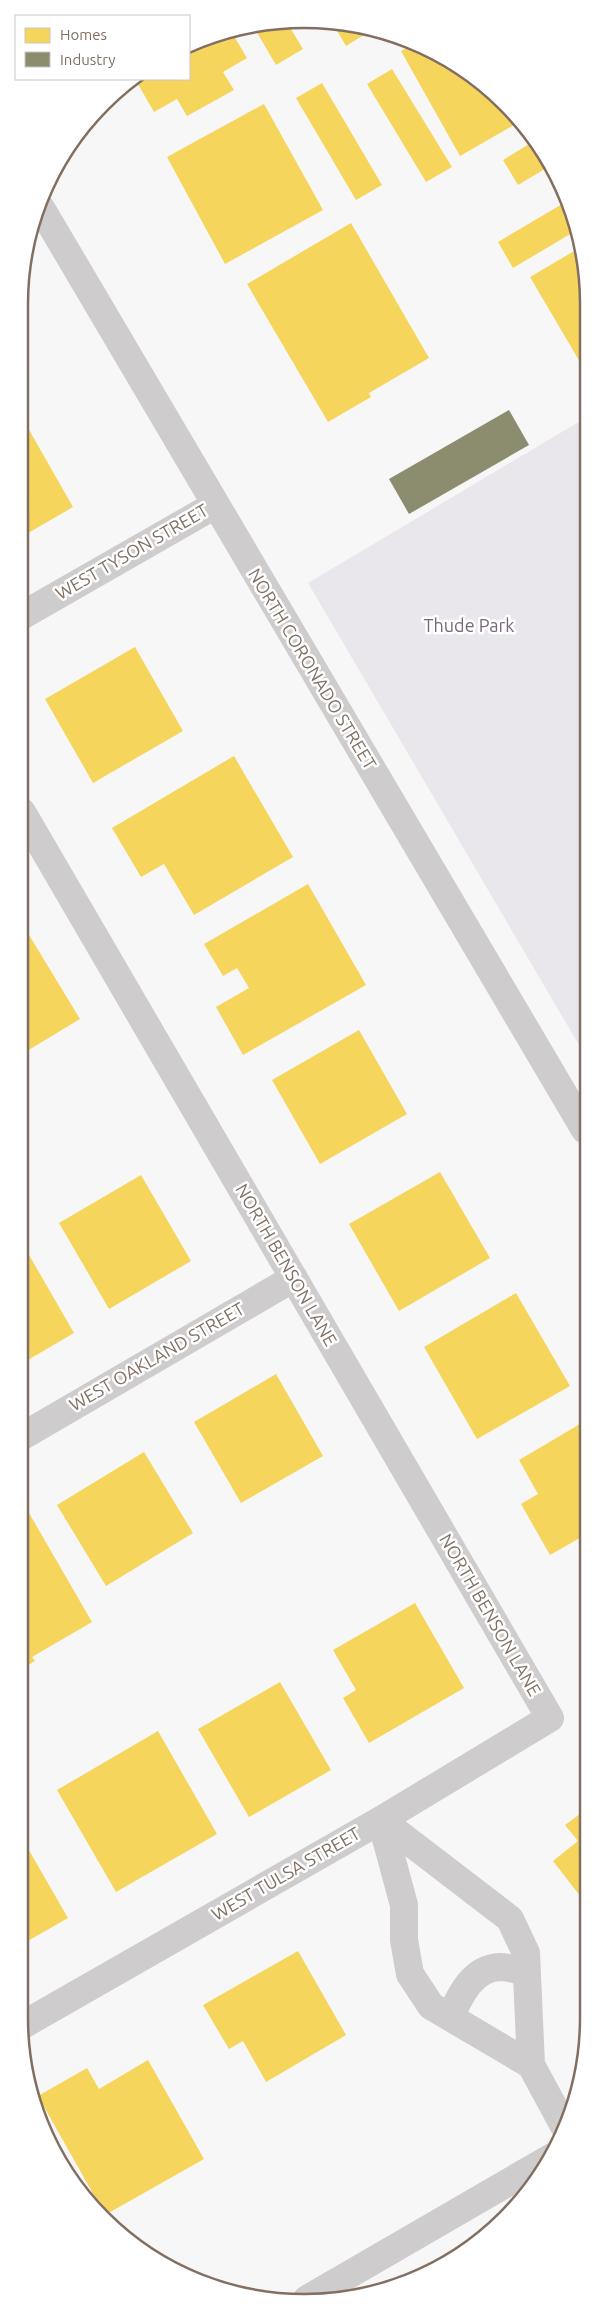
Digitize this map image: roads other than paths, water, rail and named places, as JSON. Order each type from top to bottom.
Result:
[{"type":"street","name":"NORTH CORONADO STREET","points":[[43,212],[580,1122]]},
{"type":"street","name":"WEST TYSON STREET","points":[[27,613],[214,504]]},
{"type":"street","name":"NORTH BENSON LANE","points":[[27,830],[294,1278],[550,1718]]},
{"type":"street","name":"WEST OAKLAND STREET","points":[[27,1433],[294,1278]]},
{"type":"street","name":"WEST TULSA STREET","points":[[27,2022],[381,1820],[550,1718]]},
{"type":"street","points":[[381,1820],[510,1919],[526,1953],[531,2065],[560,2119]]},
{"type":"street","points":[[381,1820],[404,1905],[404,1940],[410,1974],[431,2006],[531,2065]]},
{"type":"street","points":[[450,2017],[466,1985],[482,1973],[499,1967],[527,1972]]},
{"type":"street","points":[[319,2293],[538,2164]]},
{"type":"park label","name":"Thude Park","points":[[469,626]]}]
